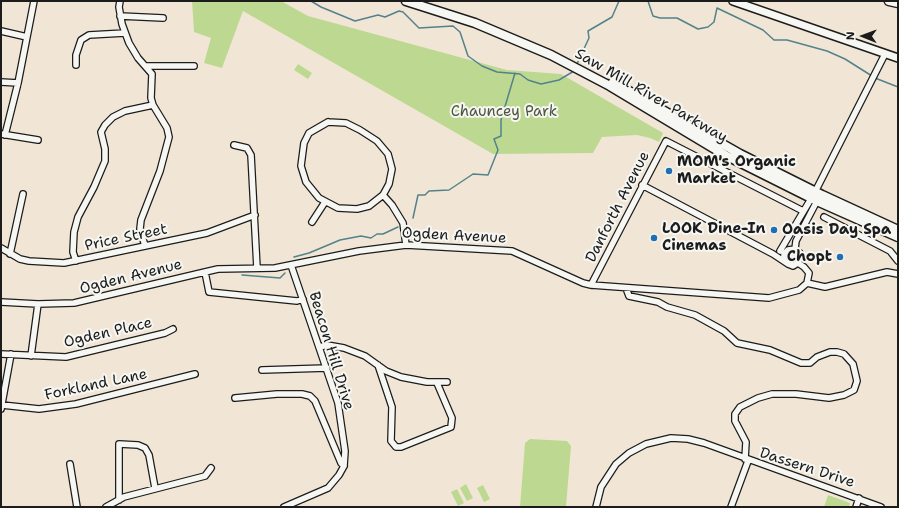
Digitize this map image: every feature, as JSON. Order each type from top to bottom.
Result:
[{"type":"highway","name":"Saw Mill River Parkway","points":[[406,1],[485,27],[566,60]]},
{"type":"highway","name":"Saw Mill River Parkway","points":[[425,1],[497,26],[566,60],[582,68],[710,147],[898,237]]},
{"type":"highway","points":[[888,1],[898,3]]},
{"type":"highway","name":"Saw Mill River Parkway","points":[[814,197],[898,230]]},
{"type":"main road","points":[[733,1],[898,58]]},
{"type":"street","points":[[34,1],[18,83],[3,134],[38,140]]},
{"type":"street","points":[[120,1],[120,16],[125,33],[138,58],[152,74],[150,92],[153,105],[167,128],[169,137],[160,171],[141,220],[140,229],[145,246]]},
{"type":"street","points":[[120,16],[163,18]]},
{"type":"street","points":[[1,31],[27,37]]},
{"type":"street","points":[[76,65],[76,55],[82,40],[89,35],[125,33]]},
{"type":"street","points":[[798,263],[800,256],[795,249],[796,241],[814,197],[885,54]]},
{"type":"street","points":[[146,66],[194,66]]},
{"type":"street","points":[[1,82],[18,83]]},
{"type":"street","points":[[76,261],[73,252],[74,232],[78,217],[94,187],[105,161],[105,149],[101,132],[104,126],[113,117],[125,111],[153,105]]},
{"type":"street","points":[[328,122],[341,122],[351,125],[377,141],[386,151],[391,162],[392,174],[388,187],[383,195],[369,206],[344,210],[325,202],[315,195],[306,182],[302,171],[302,147],[307,136],[328,122]]},
{"type":"street","name":"Danforth Avenue","points":[[591,285],[666,142],[803,211]]},
{"type":"street","points":[[234,145],[247,148],[251,155],[257,268]]},
{"type":"street","points":[[642,186],[769,252],[790,266],[798,263]]},
{"type":"street","points":[[10,254],[23,194]]},
{"type":"street","points":[[383,195],[392,205],[403,223],[406,245]]},
{"type":"street","points":[[784,261],[784,251],[803,211],[814,197]]},
{"type":"street","points":[[312,222],[325,202]]},
{"type":"street","name":"Price Street","points":[[1,248],[20,259],[41,263],[64,264],[207,233],[255,215]]},
{"type":"street","points":[[824,217],[890,251],[898,261]]},
{"type":"street","name":"Ogden Avenue","points":[[1,302],[74,304],[218,269],[291,265],[359,251],[406,245],[512,251],[583,283],[591,285],[769,298],[799,290],[807,283]]},
{"type":"street","points":[[769,252],[795,249]]},
{"type":"street","points":[[798,263],[809,273],[807,283],[824,287],[887,272],[898,274]]},
{"type":"street","name":"Beacon Hill Drive","points":[[291,265],[338,403],[345,451],[344,466]]},
{"type":"street","points":[[205,272],[209,292],[297,301],[303,299]]},
{"type":"street","points":[[596,507],[601,487],[612,468],[628,453],[646,444],[671,438],[688,439],[704,443],[747,460],[746,442],[735,421],[735,414],[740,407],[752,400],[772,394],[796,394],[829,398],[844,395],[854,390],[857,381],[853,364],[844,354],[830,352],[818,357],[810,363],[801,363],[770,350],[737,343],[724,331],[695,315],[667,307],[658,302],[629,296],[626,288]]},
{"type":"street","points":[[31,356],[38,304]]},
{"type":"street","name":"Ogden Place","points":[[1,354],[66,357],[165,333],[173,329]]},
{"type":"street","points":[[320,347],[327,345],[344,348],[365,356],[386,371],[401,377],[438,383],[448,382]]},
{"type":"street","points":[[1,407],[11,354]]},
{"type":"street","points":[[378,365],[392,407],[391,442],[396,447],[401,447],[451,427],[452,418],[438,383]]},
{"type":"street","points":[[262,370],[327,368]]},
{"type":"street","name":"Forkland Lane","points":[[1,407],[39,409],[76,404],[195,374]]},
{"type":"street","points":[[235,398],[277,394],[302,394],[310,396],[315,401],[340,463],[344,466],[339,476],[328,488],[284,507]]},
{"type":"street","points":[[119,500],[119,444],[138,445],[145,448],[149,455],[155,488]]},
{"type":"street","name":"Dassern Drive","points":[[731,507],[747,460],[859,498],[881,507]]},
{"type":"street","points":[[70,464],[77,507]]},
{"type":"street","points":[[106,507],[124,497],[155,488],[196,479],[207,474],[211,468]]},
{"type":"street","name":"Dassern Drive","points":[[856,507],[859,498]]},
{"type":"green space","name":"Chauncey Park","points":[[192,1],[281,1],[308,16],[507,70],[561,74],[663,133],[659,142],[637,135],[602,137],[593,153],[493,154],[243,11],[222,68],[204,63],[211,38],[194,32]]},
{"type":"green space","points":[[298,64],[312,73],[308,79],[294,70]]},
{"type":"green space","points":[[530,439],[567,441],[571,446],[566,507],[520,507],[525,443]]},
{"type":"green space","points":[[466,484],[473,498],[467,501],[460,488]]},
{"type":"green space","points":[[483,485],[490,499],[484,502],[477,488]]},
{"type":"green space","points":[[457,489],[464,503],[458,506],[451,492]]},
{"type":"green space","points":[[828,495],[850,503],[849,507],[824,507]]},
{"type":"waterway","points":[[311,1],[321,7],[355,21],[378,15],[385,17],[399,11],[403,12],[419,28],[453,26],[460,32],[468,56],[482,66],[497,72],[520,74],[528,80],[541,84],[559,80],[574,71]]},
{"type":"waterway","points":[[576,66],[589,38],[588,31],[612,17],[619,1]]},
{"type":"waterway","points":[[648,1],[653,16],[660,18],[677,18],[698,29],[708,27],[714,22],[717,8],[763,30],[774,40],[787,40],[827,51],[845,59],[872,76]]},
{"type":"waterway","points":[[413,218],[418,195],[425,195],[429,191],[449,190],[473,174],[488,175],[498,150],[494,139],[501,136],[501,120],[515,73]]},
{"type":"waterway","points":[[875,78],[898,87]]},
{"type":"waterway","points":[[294,257],[309,253],[340,240],[361,236],[371,238],[377,234],[383,234],[398,227]]},
{"type":"waterway","points":[[242,275],[280,278],[285,273]]},
{"type":"place","name":"MOM's Organic Market","points":[[669,171]]},
{"type":"place","name":"Oasis Day Spa","points":[[774,230]]},
{"type":"place","name":"LOOK Dine-In Cinemas","points":[[654,238]]},
{"type":"place","name":"Chopt","points":[[840,257]]}]
